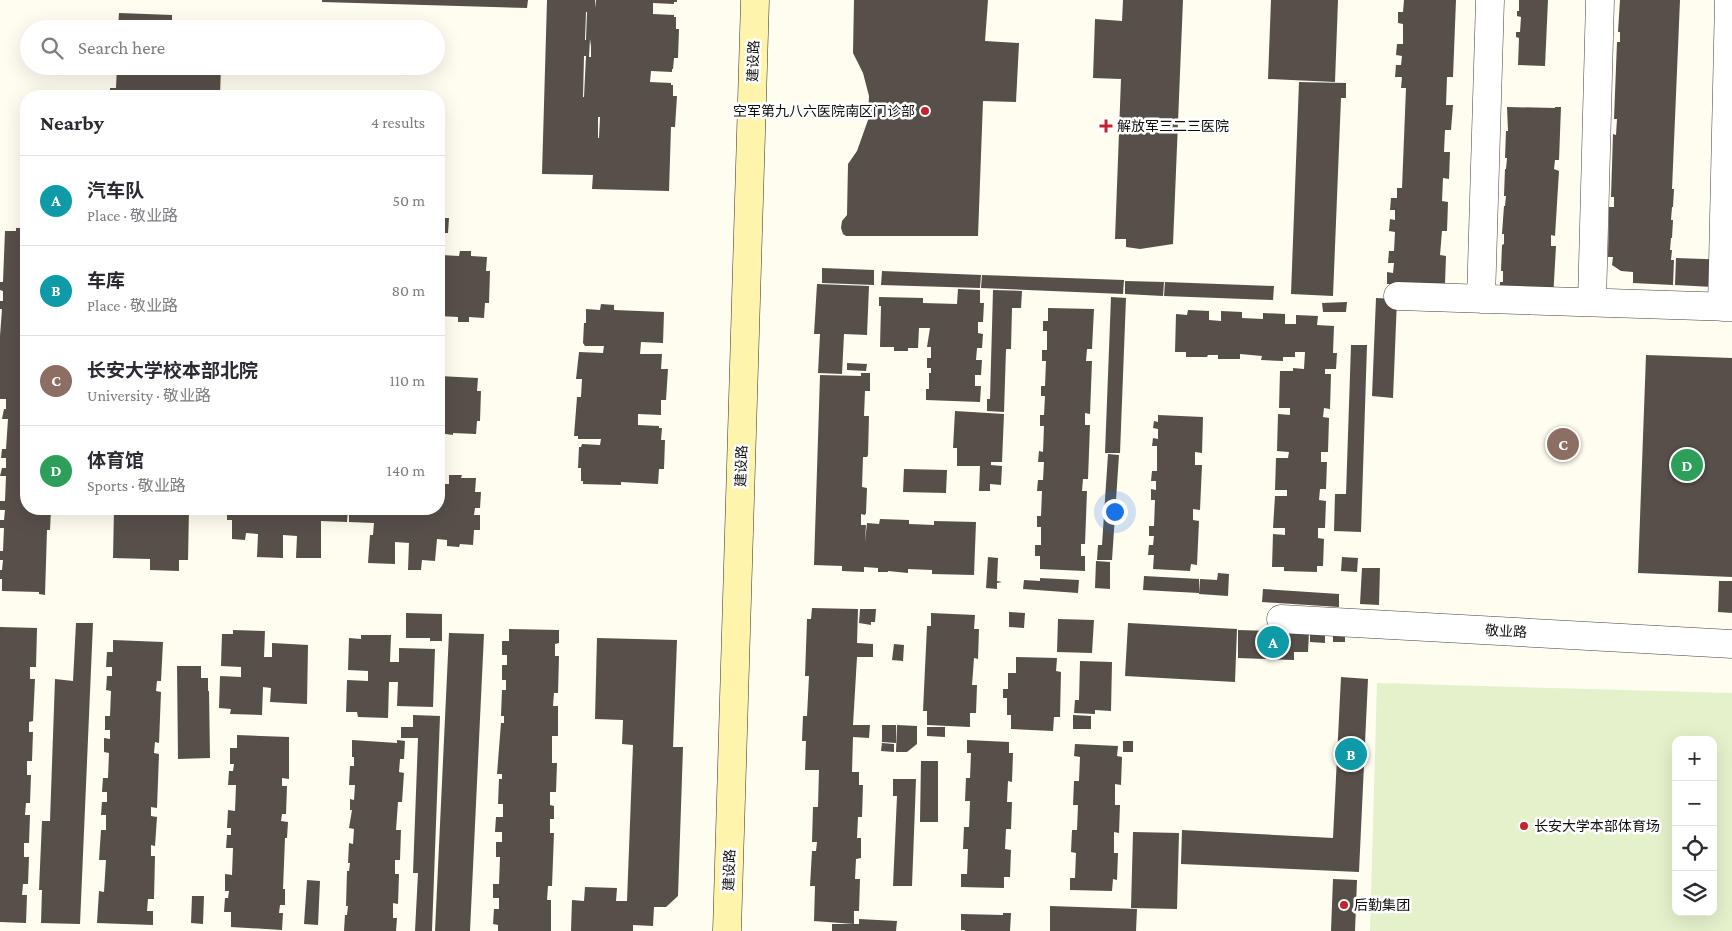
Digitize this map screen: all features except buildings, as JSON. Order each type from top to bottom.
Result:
[{"type":"street","name":"建设路","points":[[727,931],[755,0]]},
{"type":"street","points":[[1481,298],[1490,0]]},
{"type":"street","points":[[1592,302],[1600,0]]},
{"type":"street","points":[[1398,296],[1727,307],[1729,0]]},
{"type":"street","name":"敬业路","points":[[1280,618],[1732,644]]},
{"type":"green space","name":"长安大学本部体育场","points":[[1377,683],[1732,693],[1732,931],[1370,931]]},
{"type":"place","name":"空军第九八六医院南区门诊部","points":[[925,111]]},
{"type":"place","name":"解放军三二三医院","points":[[1106,126]]},
{"type":"place","name":"长安大学校本部北院","points":[[1563,444]]},
{"type":"place","name":"体育馆","points":[[1687,465]]},
{"type":"place","name":"汽车队","points":[[1273,642]]},
{"type":"place","name":"车库","points":[[1351,754]]},
{"type":"place","name":"长安大学本部体育场","points":[[1524,826]]},
{"type":"place","name":"后勤集团","points":[[1344,905]]}]
